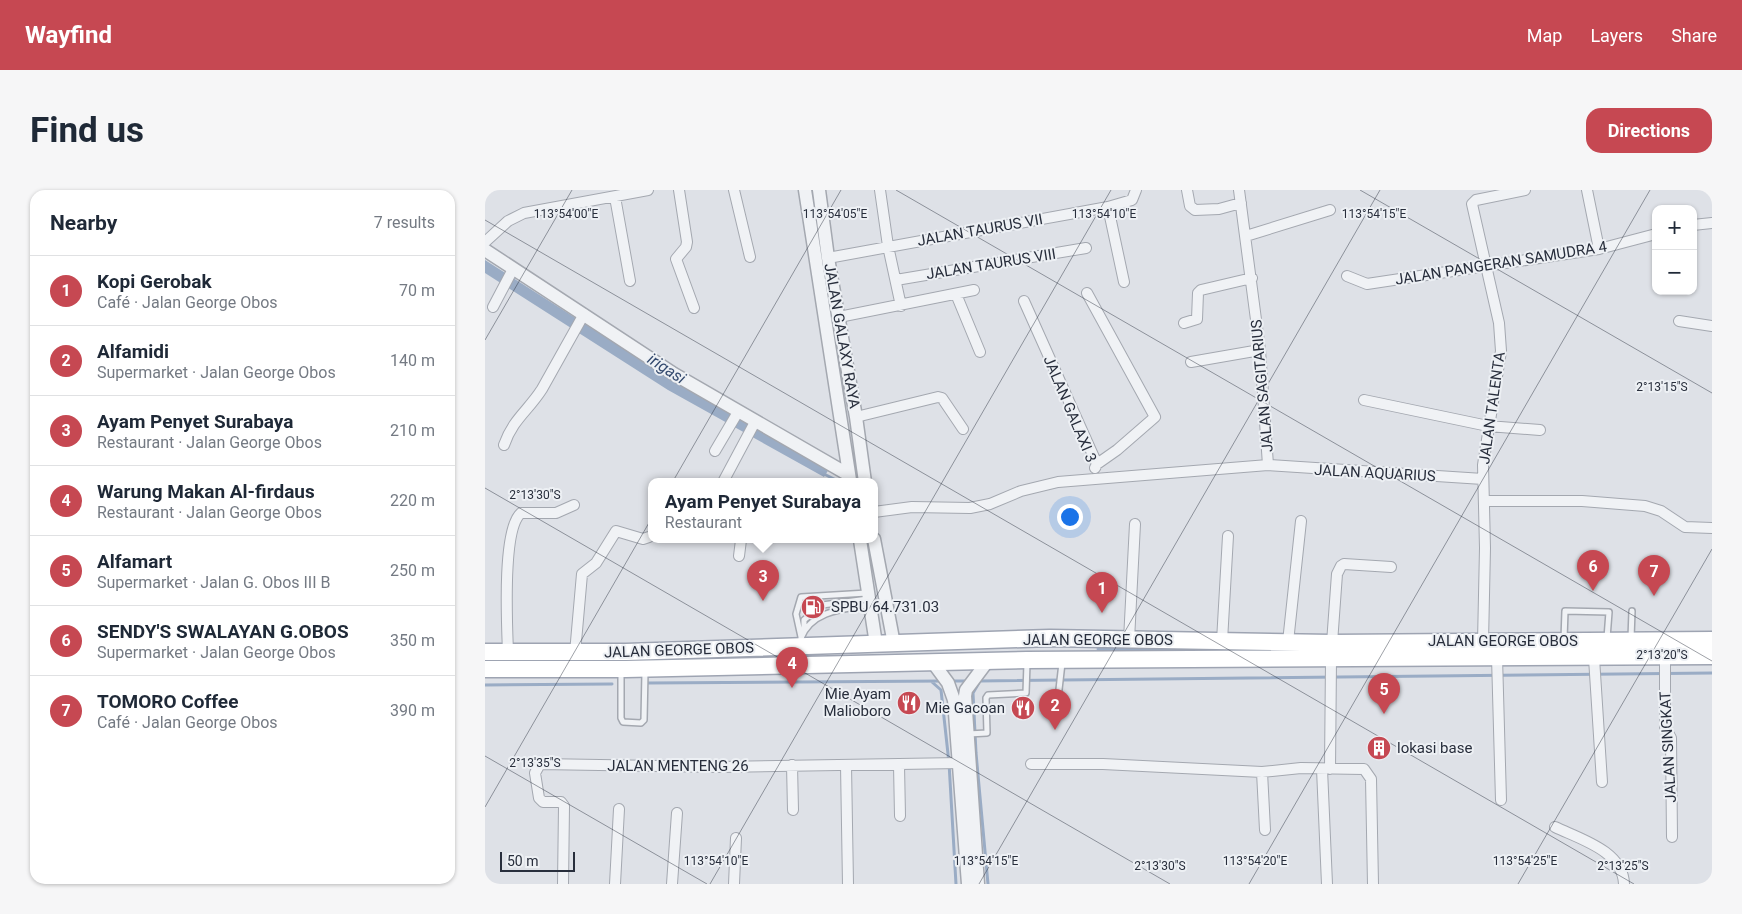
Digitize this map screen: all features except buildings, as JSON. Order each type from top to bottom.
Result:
[{"type":"main road","name":"JALAN GEORGE OBOS","points":[[485,652],[575,653],[799,641],[894,644],[1050,638],[1332,643],[1712,640]]},
{"type":"main road","points":[[1307,642],[1308,660]]},
{"type":"main road","name":"JALAN GEORGE OBOS","points":[[485,669],[621,669],[862,663],[934,664],[1027,660],[1331,660],[1497,657],[1665,658],[1712,656]]},
{"type":"street","points":[[485,242],[508,221],[524,213],[648,190]]},
{"type":"street","points":[[679,190],[687,242],[686,247],[676,259],[694,308]]},
{"type":"street","points":[[734,190],[750,257]]},
{"type":"street","name":"JALAN GALAXY RAYA","points":[[805,190],[828,258],[856,417],[864,478]]},
{"type":"street","name":"JALAN GALAXY RAYA","points":[[819,190],[818,225],[850,478]]},
{"type":"street","points":[[880,190],[888,246],[901,306]]},
{"type":"street","points":[[1187,190],[1190,206],[1195,210],[1219,209],[1241,204]]},
{"type":"street","name":"JALAN SAGITARIUS","points":[[1091,478],[1268,465],[1260,350],[1239,190]]},
{"type":"street","name":"JALAN TALENTA","points":[[1483,642],[1483,478],[1488,426],[1501,351],[1499,323],[1472,204],[1476,200],[1525,190]]},
{"type":"street","points":[[1587,190],[1599,248]]},
{"type":"street","name":"JALAN TAURUS VII","points":[[828,258],[1108,207],[1134,195]]},
{"type":"street","points":[[615,197],[630,281]]},
{"type":"street","points":[[1108,207],[1124,282]]},
{"type":"street","points":[[1246,236],[1330,210]]},
{"type":"street","points":[[1697,225],[1712,223]]},
{"type":"street","name":"JALAN PANGERAN SAMUDRA 4","points":[[1347,276],[1367,284],[1599,248],[1652,235]]},
{"type":"street","name":"JALAN TAURUS VIII","points":[[896,280],[1086,248]]},
{"type":"street","points":[[485,250],[510,274],[674,374],[735,418],[850,478]]},
{"type":"street","points":[[493,307],[510,274]]},
{"type":"street","points":[[1184,324],[1197,319],[1198,293],[1201,290],[1252,278]]},
{"type":"street","points":[[839,317],[975,290]]},
{"type":"street","points":[[1087,293],[1155,417],[1117,450],[1097,464]]},
{"type":"street","points":[[956,294],[980,352]]},
{"type":"street","name":"JALAN GALAXI 3","points":[[878,511],[912,507],[970,508],[990,504],[1021,490],[1058,482],[1091,478],[1097,464],[1024,301]]},
{"type":"street","points":[[504,445],[514,421],[535,400],[582,317]]},
{"type":"street","points":[[1679,321],[1712,326]]},
{"type":"street","points":[[1191,362],[1260,350]]},
{"type":"street","points":[[856,417],[938,397],[942,398],[963,430]]},
{"type":"street","points":[[1364,400],[1488,426],[1540,430]]},
{"type":"street","points":[[715,451],[735,418]]},
{"type":"street","points":[[725,478],[752,426]]},
{"type":"street","name":"JALAN AQUARIUS","points":[[1268,465],[1483,478]]},
{"type":"street","points":[[1484,500],[1582,501],[1645,506],[1661,511],[1685,527],[1712,528]]},
{"type":"street","points":[[508,652],[508,550],[513,523],[521,513],[556,513],[574,505]]},
{"type":"street","points":[[1288,642],[1301,521]]},
{"type":"street","points":[[1129,640],[1135,524]]},
{"type":"street","points":[[575,653],[580,586],[584,571],[597,563],[616,531],[638,538],[648,537]]},
{"type":"street","points":[[1222,641],[1228,536]]},
{"type":"street","points":[[739,556],[741,543]]},
{"type":"street","points":[[860,543],[876,644]]},
{"type":"street","points":[[875,543],[894,644]]},
{"type":"street","points":[[1332,643],[1337,574],[1341,566],[1344,564],[1391,567]]},
{"type":"street","points":[[1497,657],[1501,800]]},
{"type":"street","points":[[1594,658],[1602,782]]},
{"type":"street","name":"JALAN SINGKAT","points":[[1665,658],[1665,727],[1671,738],[1672,836]]},
{"type":"street","points":[[1327,884],[1326,769],[1331,660]]},
{"type":"street","points":[[979,884],[965,693],[987,662]]},
{"type":"street","points":[[934,664],[948,683],[954,700],[968,884]]},
{"type":"street","name":"JALAN MENTENG 26","points":[[563,884],[564,806],[561,802],[543,802],[539,798],[535,773],[540,764],[719,767],[960,763]]},
{"type":"street","points":[[1031,764],[1103,764],[1262,772],[1301,768],[1364,769],[1370,775],[1373,884]]},
{"type":"street","points":[[792,765],[793,810]]},
{"type":"street","points":[[845,765],[848,884]]},
{"type":"street","points":[[899,765],[900,816]]},
{"type":"street","points":[[1262,772],[1265,830]]},
{"type":"street","points":[[615,884],[619,809]]},
{"type":"street","points":[[672,884],[677,813]]},
{"type":"street","points":[[1555,827],[1610,856],[1622,871],[1624,884]]},
{"type":"street","points":[[734,884],[736,838]]},
{"type":"lane","points":[[799,641],[796,614],[801,597],[869,599]]},
{"type":"lane","points":[[799,641],[804,630],[827,612],[869,599]]},
{"type":"lane","points":[[1564,641],[1565,611],[1570,611],[1609,612],[1607,641]]},
{"type":"lane","points":[[1631,641],[1632,611]]},
{"type":"lane","points":[[967,734],[987,733],[986,698],[989,695],[1026,693],[1027,660]]},
{"type":"lane","points":[[1057,707],[1063,660]]},
{"type":"lane","points":[[621,669],[621,718],[623,722],[641,723],[645,720],[645,668]]},
{"type":"water","points":[[485,260],[693,393],[829,469],[824,477],[668,390],[485,273]]},
{"type":"waterway","name":"irigasi","points":[[822,473],[832,478]]},
{"type":"waterway","points":[[1098,649],[1262,651]]},
{"type":"waterway","points":[[979,681],[1712,673]]},
{"type":"waterway","points":[[648,683],[943,681]]},
{"type":"waterway","points":[[951,681],[968,681]]},
{"type":"waterway","points":[[980,681],[973,693],[976,753],[988,884]]},
{"type":"waterway","points":[[932,682],[941,690],[949,763],[956,884]]},
{"type":"waterway","points":[[485,685],[612,684]]},
{"type":"place","name":"SENDY'S SWALAYAN G.OBOS","points":[[1593,591]]},
{"type":"place","name":"TOMORO Coffee","points":[[1654,596]]},
{"type":"place","name":"Ayam Penyet Surabaya","points":[[763,601]]},
{"type":"place","name":"SPBU 64.731.03","points":[[813,607]]},
{"type":"place","name":"Kopi Gerobak","points":[[1102,613]]},
{"type":"place","name":"Warung Makan Al-firdaus","points":[[792,688]]},
{"type":"place","name":"Mie Ayam Malioboro","points":[[909,703]]},
{"type":"place","name":"Mie Gacoan","points":[[1023,708]]},
{"type":"place","name":"Alfamart","points":[[1384,714]]},
{"type":"place","name":"Alfamidi","points":[[1055,730]]},
{"type":"place","name":"lokasi base","points":[[1379,748]]}]
